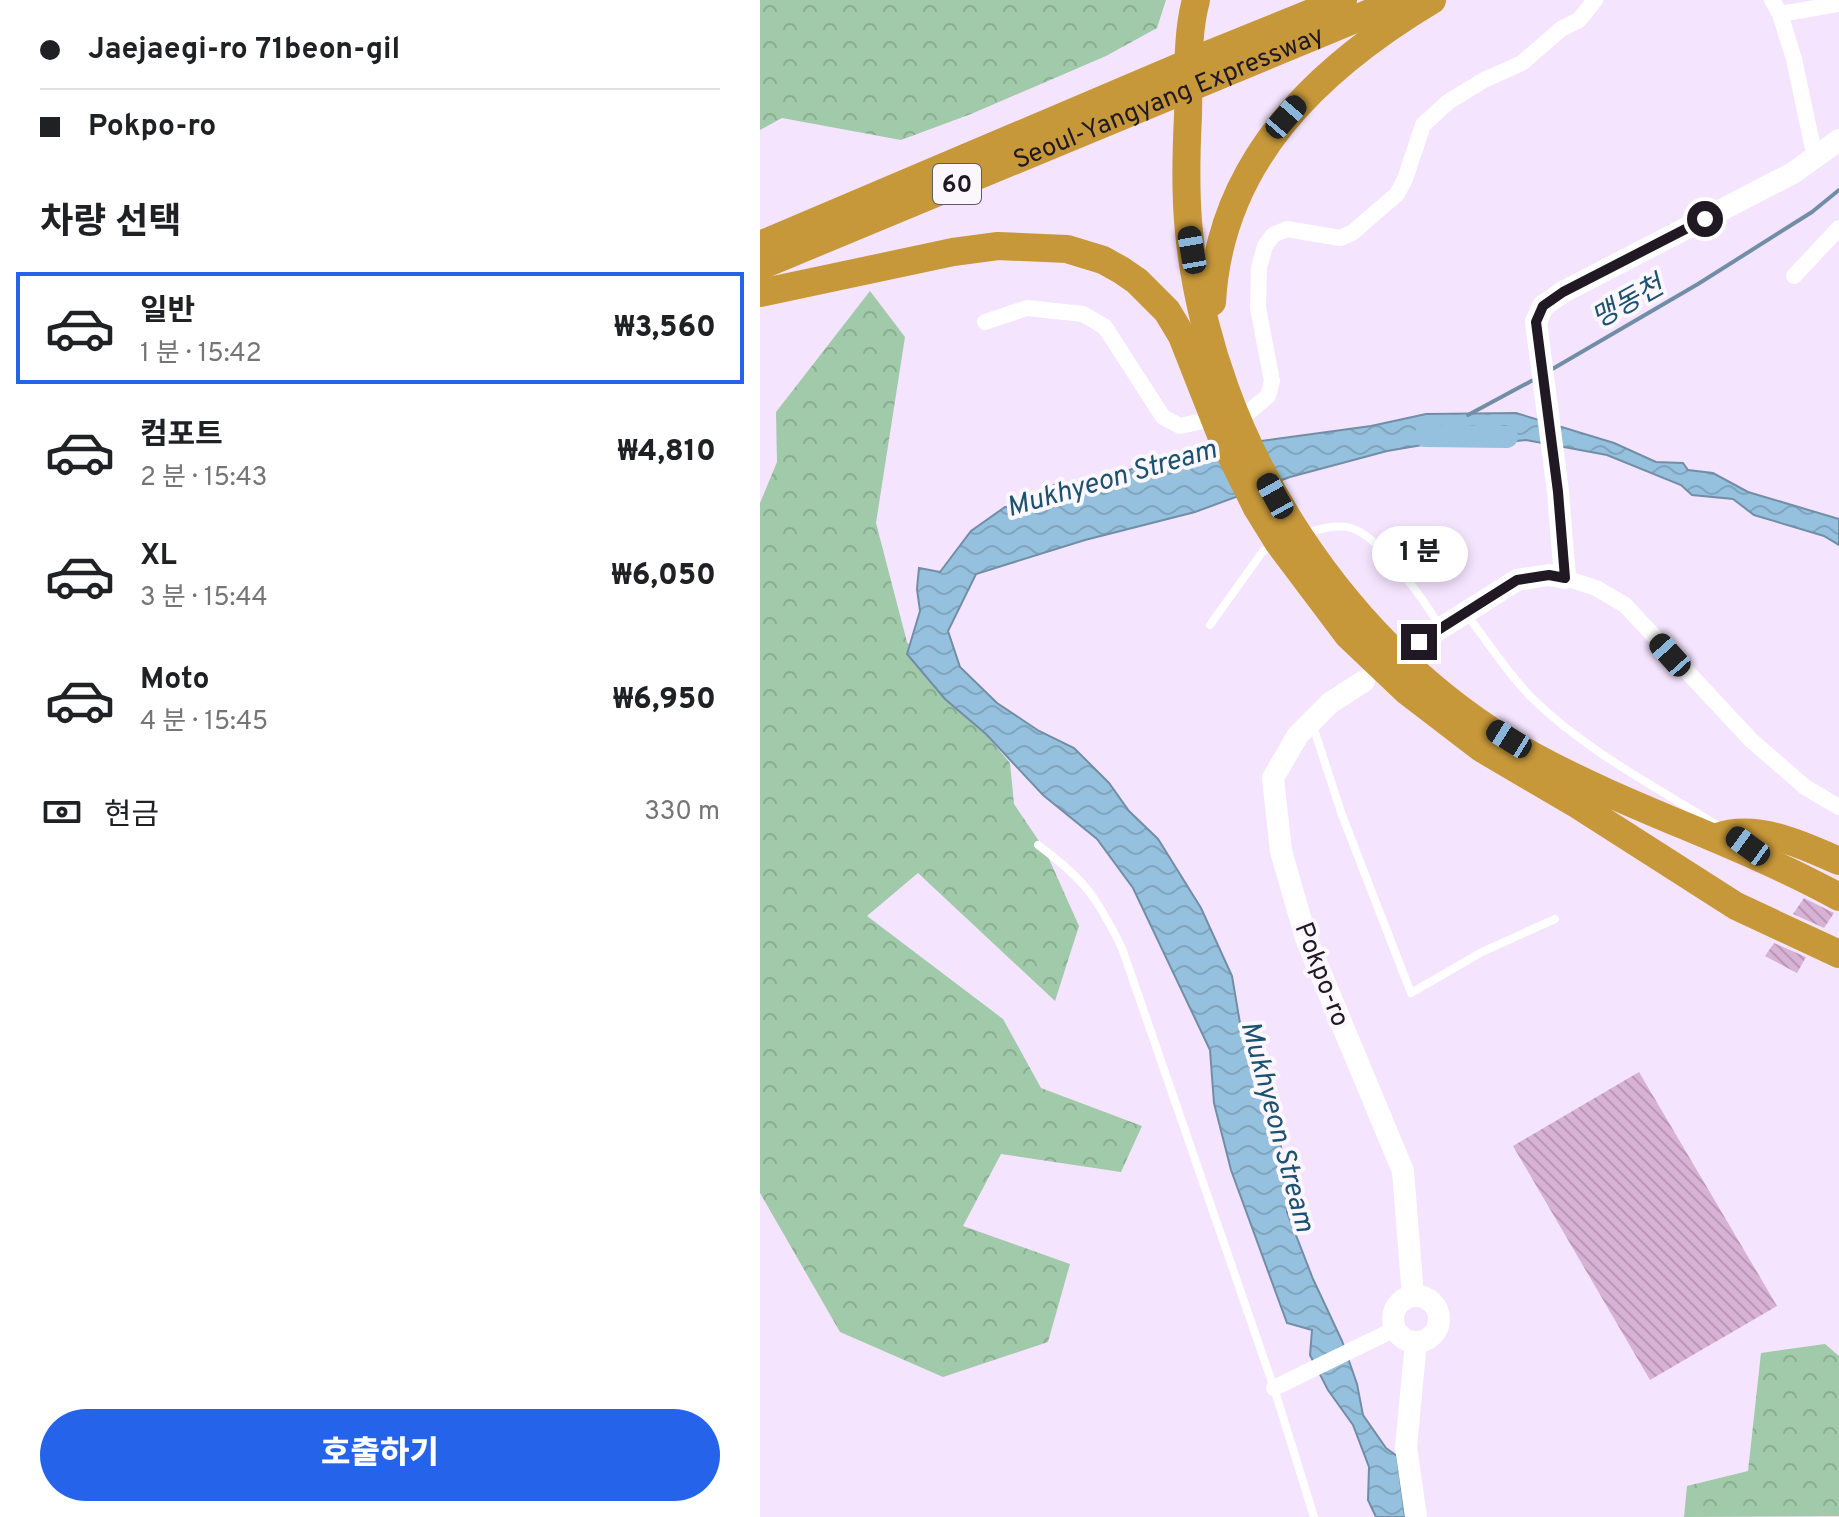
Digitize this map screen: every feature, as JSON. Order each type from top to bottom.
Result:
[{"type":"highway","points":[[1181,0],[1171,56],[1170,166],[1184,286],[1218,396]]},
{"type":"highway","points":[[1196,0],[1188,75],[1187,194],[1195,266],[1205,321],[1216,355]]},
{"type":"highway","name":"Seoul-Yangyang Expressway","points":[[760,245],[1151,90],[1208,66],[1343,0]]},
{"type":"highway","name":"Seoul-Yangyang Expressway","points":[[1208,66],[1401,0]]},
{"type":"highway","points":[[1432,0],[1373,37],[1331,72],[1290,113],[1256,160],[1232,207],[1214,270],[1212,306],[1221,435],[1257,508],[1317,579],[1454,704],[1532,755],[1722,835],[1839,897]]},
{"type":"highway","name":"Seoul-Yangyang Expressway","points":[[760,266],[1151,90]]},
{"type":"highway","points":[[760,293],[953,252],[998,246],[1079,252],[1121,270],[1156,298],[1218,396]]},
{"type":"highway","points":[[1317,579],[1348,635],[1408,692],[1469,740],[1736,906],[1839,954]]},
{"type":"highway","points":[[1722,835],[1759,833],[1798,843],[1839,861]]},
{"type":"main road","points":[[1419,642],[1517,580],[1549,575],[1565,578],[1558,492],[1538,340],[1538,314],[1543,306],[1563,292],[1744,200],[1815,158],[1839,140]]},
{"type":"main road","name":"Pokpo-ro","points":[[1364,681],[1330,703],[1311,721],[1298,735],[1273,778],[1281,851],[1306,938],[1403,1171],[1413,1296]]},
{"type":"main road","points":[[1413,1296],[1432,1301],[1439,1316],[1439,1324],[1433,1335],[1416,1342],[1408,1341],[1395,1329],[1394,1311],[1399,1303],[1413,1296]]},
{"type":"main road","points":[[1416,1342],[1406,1447],[1416,1517]]},
{"type":"street","points":[[985,322],[1027,308],[1083,314],[1105,327],[1163,417],[1180,426],[1250,411],[1268,396],[1272,381],[1258,308],[1259,268],[1265,246],[1273,235],[1287,229],[1340,238],[1352,233],[1397,194],[1423,125],[1448,102],[1484,80],[1522,63],[1561,29],[1579,20],[1595,0]]},
{"type":"street","points":[[1815,158],[1794,59],[1776,7],[1839,4]]},
{"type":"street","points":[[1794,276],[1839,228]]},
{"type":"street","points":[[1565,578],[1596,588],[1625,605],[1751,740],[1805,787],[1839,807]]},
{"type":"street","points":[[1274,1388],[1395,1329]]},
{"type":"lane","points":[[1210,625],[1263,551],[1315,530],[1349,527],[1369,536],[1422,597],[1441,629]]},
{"type":"lane","points":[[1466,614],[1507,669],[1547,712],[1588,745],[1722,835]]},
{"type":"lane","points":[[1311,721],[1342,815],[1411,993],[1482,952],[1555,919]]},
{"type":"lane","points":[[1038,845],[1088,887],[1122,948],[1298,1459],[1314,1517]]},
{"type":"green space","points":[[760,0],[1166,0],[1157,28],[1106,56],[971,114],[901,140],[782,118],[760,130]]},
{"type":"green space","points":[[870,291],[905,337],[876,523],[907,642],[1010,763],[1014,804],[1045,850],[1079,926],[1055,1001],[918,873],[867,916],[1003,1019],[1041,1088],[1142,1126],[1121,1172],[1001,1154],[963,1226],[1070,1264],[1048,1342],[943,1377],[840,1332],[760,1193],[760,503],[777,462],[776,412]]},
{"type":"green space","points":[[1825,1344],[1839,1356],[1839,1516],[1684,1517],[1687,1486],[1748,1471],[1761,1353]]},
{"type":"water","points":[[1516,413],[1614,443],[1656,462],[1683,463],[1688,470],[1713,473],[1748,492],[1839,519],[1839,545],[1824,536],[1754,515],[1733,499],[1692,495],[1681,485],[1607,455],[1526,440],[1507,442],[1462,434],[1290,477],[1195,512],[1085,540],[976,574],[948,631],[960,667],[997,703],[1039,731],[1074,748],[1109,783],[1129,811],[1158,839],[1201,908],[1232,976],[1241,1029],[1256,1071],[1269,1087],[1269,1108],[1278,1130],[1286,1175],[1287,1212],[1342,1341],[1357,1384],[1363,1415],[1386,1448],[1397,1456],[1405,1517],[1376,1517],[1368,1500],[1369,1467],[1353,1425],[1328,1390],[1310,1355],[1312,1330],[1287,1323],[1231,1170],[1214,1103],[1210,1050],[1133,888],[1097,839],[1043,795],[986,734],[945,699],[907,654],[920,611],[917,589],[919,568],[940,572],[971,531],[1005,507],[1027,508],[1054,485],[1118,475],[1167,454],[1371,426],[1426,414]]},
{"type":"building","points":[[1804,898],[1834,913],[1824,928],[1793,914]]},
{"type":"building","points":[[1774,943],[1806,957],[1797,973],[1765,956]]},
{"type":"building","points":[[1639,1072],[1777,1306],[1650,1380],[1513,1146]]},
{"type":"waterway","name":"맹동천","points":[[1549,371],[1698,284],[1812,212],[1839,190]]},
{"type":"waterway","name":"맹동천","points":[[1468,415],[1535,379]]},
{"type":"waterway","name":"Mukhyeon Stream","points":[[1425,436],[1507,437]]},
{"type":"route","points":[[1419,642],[1517,580],[1549,575],[1565,578],[1558,492],[1536,322],[1543,306],[1597,272],[1705,219]]}]
